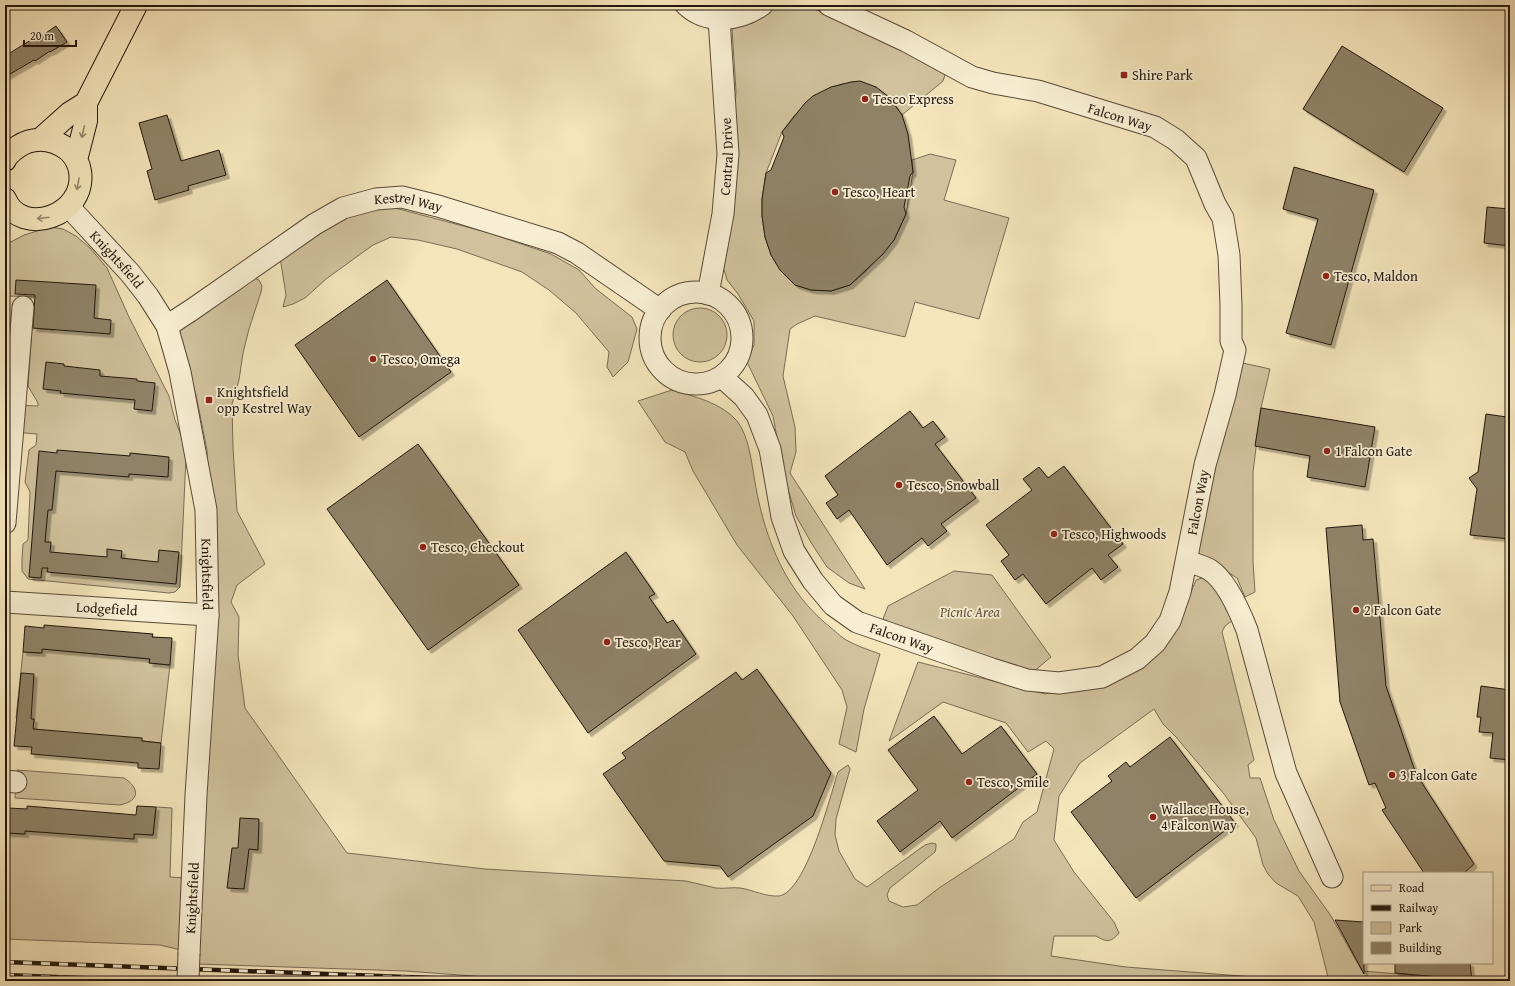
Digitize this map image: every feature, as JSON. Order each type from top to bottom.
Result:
[{"type":"main road","points":[[76,160],[86,121],[86,103],[136,5]]},
{"type":"main road","points":[[41,139],[70,113],[86,103]]},
{"type":"main road","points":[[6,157],[19,145],[30,141],[41,139],[54,141],[66,146],[76,160],[80,171],[80,182],[76,195],[69,207],[57,215],[44,219],[25,218],[8,212]]},
{"type":"street","points":[[686,5],[703,16],[719,19],[734,18],[748,14],[762,5]]},
{"type":"street","name":"Falcon Way","points":[[722,377],[744,397],[757,415],[770,449],[782,517],[794,551],[813,581],[833,605],[857,622],[1027,680],[1060,683],[1102,677],[1137,658],[1155,643],[1170,621],[1180,592],[1205,465],[1225,395],[1235,350],[1231,340],[1229,255],[1223,218],[1215,204],[1196,158],[1176,140],[1155,127],[1038,91],[993,83],[972,77],[906,42],[829,5]]},
{"type":"street","name":"Central Drive","points":[[708,294],[723,214],[728,154],[719,19]]},
{"type":"street","name":"Kestrel Way","points":[[167,326],[193,310],[315,224],[343,208],[376,199],[402,197],[438,206],[558,243],[577,253],[660,310]]},
{"type":"street","name":"Knightsfield","points":[[69,207],[130,273],[148,296],[167,326],[180,372],[206,510],[208,616],[197,790],[188,981]]},
{"type":"street","points":[[695,292],[708,294],[722,300],[733,310],[740,324],[742,339],[740,354],[733,367],[722,377],[708,383],[694,384],[680,381],[667,374],[657,363],[652,350],[650,336],[653,322],[660,310],[670,301],[682,294],[695,292]]},
{"type":"street","points":[[5,523],[23,307]]},
{"type":"street","points":[[1187,561],[1211,570],[1226,586],[1239,610],[1247,630],[1286,773],[1332,877]]},
{"type":"street","name":"Lodgefield","points":[[5,602],[208,616]]},
{"type":"green space","points":[[770,5],[806,5],[946,72],[943,81],[902,115],[876,87],[842,84],[813,96],[793,117],[782,132],[766,173],[762,199],[762,216],[765,237],[771,255],[780,270],[795,285],[811,290],[831,291],[850,285],[865,272],[894,240],[906,214],[913,172],[912,160],[930,154],[956,160],[944,200],[1009,218],[979,319],[915,302],[905,337],[815,316],[797,324],[790,329],[783,376],[795,427],[796,452],[790,473],[865,589],[849,583],[827,567],[796,516],[784,476],[773,416],[747,362],[754,345],[754,321],[738,294],[727,280],[721,259],[732,173],[736,91],[732,28]]},
{"type":"green space","points":[[395,208],[486,232],[551,254],[579,270],[596,289],[632,317],[637,329],[628,362],[613,377],[607,367],[609,352],[576,313],[549,290],[522,272],[457,249],[418,240],[391,237],[373,245],[326,279],[305,298],[283,307],[286,295],[280,257],[346,215],[371,209]]},
{"type":"green space","points":[[50,227],[63,229],[76,236],[90,248],[107,268],[129,317],[169,396],[175,420],[185,445],[186,458],[180,587],[175,592],[169,593],[28,579],[22,571],[23,544],[28,540],[30,492],[25,482],[29,450],[36,445],[37,434],[13,432],[15,405],[38,406],[38,403],[28,386],[32,328],[54,330],[55,316],[33,314],[37,297],[9,296],[5,349],[5,245],[24,235]]},
{"type":"green space","points":[[252,277],[259,280],[262,286],[249,329],[243,353],[239,380],[232,404],[237,511],[265,564],[237,585],[231,602],[239,617],[238,655],[245,708],[347,853],[485,869],[686,881],[716,888],[740,888],[779,896],[789,891],[807,862],[816,842],[838,772],[848,765],[850,769],[836,819],[835,835],[839,851],[855,879],[867,887],[925,845],[932,843],[936,844],[935,852],[890,888],[887,895],[889,901],[903,907],[917,905],[939,888],[1014,839],[1023,822],[1037,812],[1054,749],[1046,741],[1028,752],[1006,723],[943,702],[889,741],[918,662],[1045,694],[1088,687],[1174,634],[1196,580],[1204,577],[1215,586],[1233,620],[1225,626],[1222,632],[1254,760],[1248,765],[1250,778],[1260,778],[1274,820],[1299,871],[1331,916],[1362,971],[1472,981],[1327,981],[1328,977],[1314,922],[1298,896],[1276,883],[1268,874],[1263,865],[1256,838],[1224,794],[1176,737],[1163,724],[1154,709],[1080,763],[1059,796],[1054,840],[1074,872],[1114,922],[1119,933],[1111,940],[1106,940],[1096,936],[1054,936],[1051,956],[1126,967],[1305,981],[540,981],[406,971],[197,964],[208,478],[207,450],[196,395],[175,324]]},
{"type":"green space","points":[[695,308],[705,308],[715,312],[723,320],[727,330],[727,340],[723,350],[715,358],[705,362],[695,362],[685,358],[677,350],[673,340],[673,330],[677,320],[685,312]]},
{"type":"green space","points":[[1238,362],[1270,369],[1261,408],[1253,472],[1253,562],[1255,592],[1245,597],[1237,578],[1198,553],[1203,514]]},
{"type":"green space","points":[[672,390],[707,401],[723,409],[737,421],[748,444],[760,508],[772,546],[790,582],[801,598],[815,613],[842,637],[854,644],[880,654],[864,709],[856,752],[839,744],[847,707],[842,690],[793,616],[737,545],[693,471],[685,452],[665,442],[638,401]]},
{"type":"green space","name":"Picnic Area","points":[[954,571],[992,575],[1051,657],[1032,673],[938,644],[883,619],[888,606]]},
{"type":"green space","points":[[42,649],[150,659],[149,663],[170,665],[161,743],[33,729],[34,719],[16,718],[23,652],[41,653]]},
{"type":"green space","points":[[17,770],[124,778],[133,786],[136,794],[127,803],[120,805],[15,798]]},
{"type":"green space","points":[[156,807],[172,808],[170,877],[186,878],[185,951],[160,945],[5,939],[5,833],[24,834],[25,831],[134,839],[134,834],[153,835]]},
{"type":"building","points":[[56,26],[67,42],[5,77],[5,56],[39,35],[40,37]]},
{"type":"building","points":[[1342,46],[1443,108],[1404,172],[1303,109]]},
{"type":"building","name":"Tesco, Heart","points":[[860,81],[876,87],[889,97],[902,115],[908,134],[913,172],[910,176],[904,207],[906,214],[894,240],[883,254],[850,285],[831,291],[811,290],[795,285],[780,270],[771,255],[765,237],[762,216],[762,199],[766,173],[771,170],[784,137],[782,132],[805,103],[813,96],[831,87]]},
{"type":"building","points":[[167,115],[181,161],[219,150],[226,175],[188,186],[189,190],[155,200],[147,171],[152,169],[139,123]]},
{"type":"building","name":"Tesco, Maldon","points":[[1294,167],[1374,190],[1331,345],[1286,333],[1318,219],[1283,209]]},
{"type":"building","points":[[1487,207],[1510,209],[1510,246],[1484,243]]},
{"type":"building","points":[[16,280],[96,285],[94,318],[111,320],[110,334],[33,328],[35,295],[15,294]]},
{"type":"building","name":"Tesco, Omega","points":[[387,280],[451,372],[359,437],[295,345]]},
{"type":"building","points":[[46,362],[64,364],[64,366],[100,370],[100,376],[137,379],[137,381],[155,383],[152,411],[134,409],[135,400],[60,393],[61,391],[43,389]]},
{"type":"building","name":"1 Falcon Gate","points":[[1261,408],[1375,427],[1365,487],[1307,477],[1310,456],[1255,446]]},
{"type":"building","name":"Tesco, Snowball","points":[[910,411],[923,428],[933,421],[945,437],[935,444],[976,498],[941,524],[947,531],[928,546],[922,538],[887,565],[849,510],[837,519],[826,503],[838,495],[825,476]]},
{"type":"building","points":[[1486,414],[1507,417],[1506,428],[1510,429],[1510,539],[1470,535],[1477,489],[1469,478],[1478,472]]},
{"type":"building","name":"Tesco, Checkout","points":[[418,444],[519,585],[428,650],[327,509]]},
{"type":"building","points":[[57,450],[130,456],[130,453],[169,457],[168,477],[129,474],[129,477],[56,471],[52,510],[48,510],[45,542],[51,542],[50,552],[107,557],[107,549],[122,551],[121,558],[158,562],[159,550],[179,552],[176,584],[47,572],[48,568],[42,568],[41,578],[29,577],[39,451],[57,453]]},
{"type":"building","name":"Tesco, Highwoods","points":[[1064,466],[1123,544],[1108,555],[1118,567],[1101,580],[1092,568],[1046,604],[1023,574],[1015,580],[1001,561],[1009,555],[986,525],[1032,490],[1023,479],[1039,467],[1048,478]]},
{"type":"building","points":[[1362,525],[1363,540],[1373,539],[1386,686],[1414,768],[1474,864],[1465,872],[1423,872],[1382,810],[1386,808],[1375,783],[1369,785],[1340,702],[1326,528]]},
{"type":"building","name":"Tesco, Pear","points":[[626,552],[655,594],[649,597],[667,623],[673,620],[696,654],[588,733],[518,630]]},
{"type":"building","points":[[44,625],[153,634],[152,637],[172,638],[170,665],[149,663],[150,659],[42,649],[42,653],[23,652],[25,626],[44,628]]},
{"type":"building","points":[[757,669],[831,773],[813,816],[728,877],[720,866],[664,861],[603,774],[626,758],[622,753],[736,672],[742,680]]},
{"type":"building","points":[[21,673],[34,674],[31,719],[34,719],[33,729],[142,738],[142,741],[161,743],[159,769],[138,768],[138,763],[31,754],[32,747],[14,746]]},
{"type":"building","points":[[1481,686],[1510,690],[1510,760],[1490,758],[1493,733],[1479,732],[1481,717],[1477,717]]},
{"type":"building","name":"Tesco, Smile","points":[[934,716],[962,754],[1001,726],[1037,774],[952,838],[940,821],[900,852],[877,821],[918,790],[888,750]]},
{"type":"building","name":"Wallace House, 4 Falcon Way","points":[[1170,737],[1235,823],[1136,898],[1071,812],[1112,781],[1108,776],[1126,762],[1130,767]]},
{"type":"building","points":[[27,806],[136,815],[137,806],[156,807],[153,835],[134,834],[134,839],[25,831],[25,834],[6,833],[8,808],[27,809]]},
{"type":"building","points":[[240,818],[259,819],[258,850],[249,849],[244,889],[227,888],[232,848],[238,848]]},
{"type":"building","points":[[1335,920],[1363,922],[1364,974]]},
{"type":"building","points":[[1395,964],[1470,964],[1472,980],[1395,973]]},
{"type":"railway","points":[[5,962],[513,981]]},
{"type":"railway","points":[[5,975],[155,981]]},
{"type":"place","name":"Shire Park","points":[[1124,75]]},
{"type":"place","name":"Tesco Express","points":[[865,99]]},
{"type":"place","name":"Tesco, Heart","points":[[835,192]]},
{"type":"place","name":"Tesco, Maldon","points":[[1326,276]]},
{"type":"place","name":"Tesco, Omega","points":[[373,359]]},
{"type":"place","name":"Knightsfield opp Kestrel Way","points":[[209,400]]},
{"type":"place","name":"1 Falcon Gate","points":[[1327,451]]},
{"type":"place","name":"Tesco, Snowball","points":[[899,485]]},
{"type":"place","name":"Tesco, Highwoods","points":[[1054,534]]},
{"type":"place","name":"Tesco, Checkout","points":[[423,547]]},
{"type":"place","name":"2 Falcon Gate","points":[[1356,610]]},
{"type":"place","name":"Tesco, Pear","points":[[607,642]]},
{"type":"place","name":"3 Falcon Gate","points":[[1392,775]]},
{"type":"place","name":"Tesco, Smile","points":[[969,782]]},
{"type":"place","name":"Wallace House, 4 Falcon Way","points":[[1153,817]]}]
